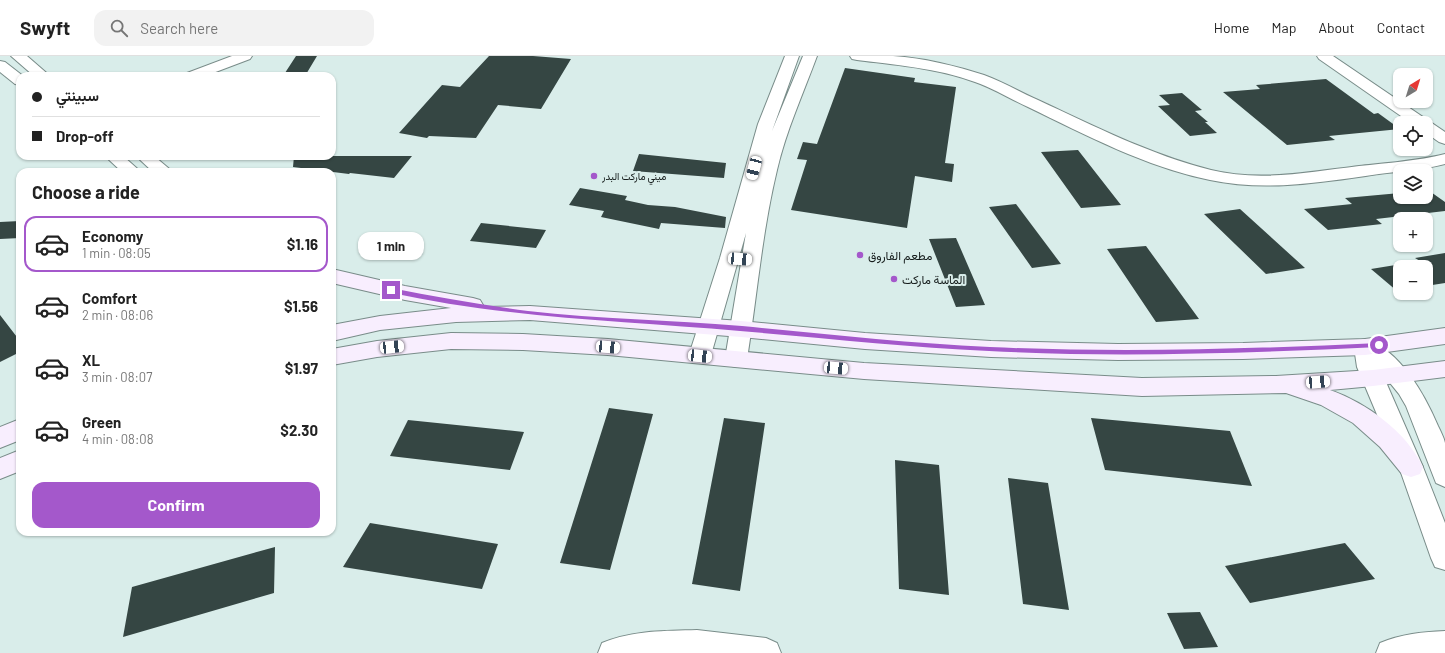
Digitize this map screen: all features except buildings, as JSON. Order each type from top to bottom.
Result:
[{"type":"main road","points":[[336,277],[405,293],[466,304],[530,313],[709,326],[864,341],[999,349],[1118,352],[1243,351],[1365,347],[1445,336]]},
{"type":"main road","points":[[336,332],[380,323],[456,315],[530,313]]},
{"type":"main road","points":[[336,357],[377,349],[451,341],[523,342],[864,371],[1142,387],[1276,385],[1373,378],[1445,369]]},
{"type":"main road","points":[[1276,385],[1298,389],[1320,396],[1364,418],[1399,450],[1412,467]]},
{"type":"main road","points":[[0,438],[16,431]]},
{"type":"main road","points":[[0,469],[16,462]]},
{"type":"street","points":[[18,56],[38,72]]},
{"type":"street","points":[[203,72],[245,56]]},
{"type":"street","points":[[700,356],[730,258],[761,169],[774,125],[780,86],[792,56]]},
{"type":"street","points":[[774,125],[797,88],[810,56]]},
{"type":"street","points":[[857,56],[933,66],[960,72],[1003,89],[1126,147],[1154,158],[1211,175],[1238,180],[1267,182],[1445,159]]},
{"type":"street","points":[[1324,56],[1412,116]]},
{"type":"street","points":[[0,66],[16,78]]},
{"type":"street","points":[[780,86],[797,88]]},
{"type":"street","points":[[1433,131],[1445,139]]},
{"type":"street","points":[[118,160],[127,168]]},
{"type":"street","points":[[149,160],[159,168]]},
{"type":"street","points":[[736,359],[761,169]]},
{"type":"street","points":[[730,258],[750,260]]},
{"type":"street","points":[[1365,347],[1388,364],[1399,375],[1421,413],[1445,476]]},
{"type":"street","points":[[1365,347],[1366,357],[1373,378],[1412,467],[1445,558]]},
{"type":"street","points":[[613,653],[645,646],[697,645],[766,653]]},
{"type":"street","points":[[1391,653],[1423,647],[1445,646]]},
{"type":"place","name":"ميني ماركت البدر","points":[[594,176]]},
{"type":"place","name":"مطعم الفاروق","points":[[860,255]]},
{"type":"place","name":"الماسة ماركت","points":[[894,279]]},
{"type":"route","points":[[391,290],[466,304],[530,313],[741,329],[864,341],[991,349],[1118,352],[1243,351],[1365,347],[1379,345]]}]
